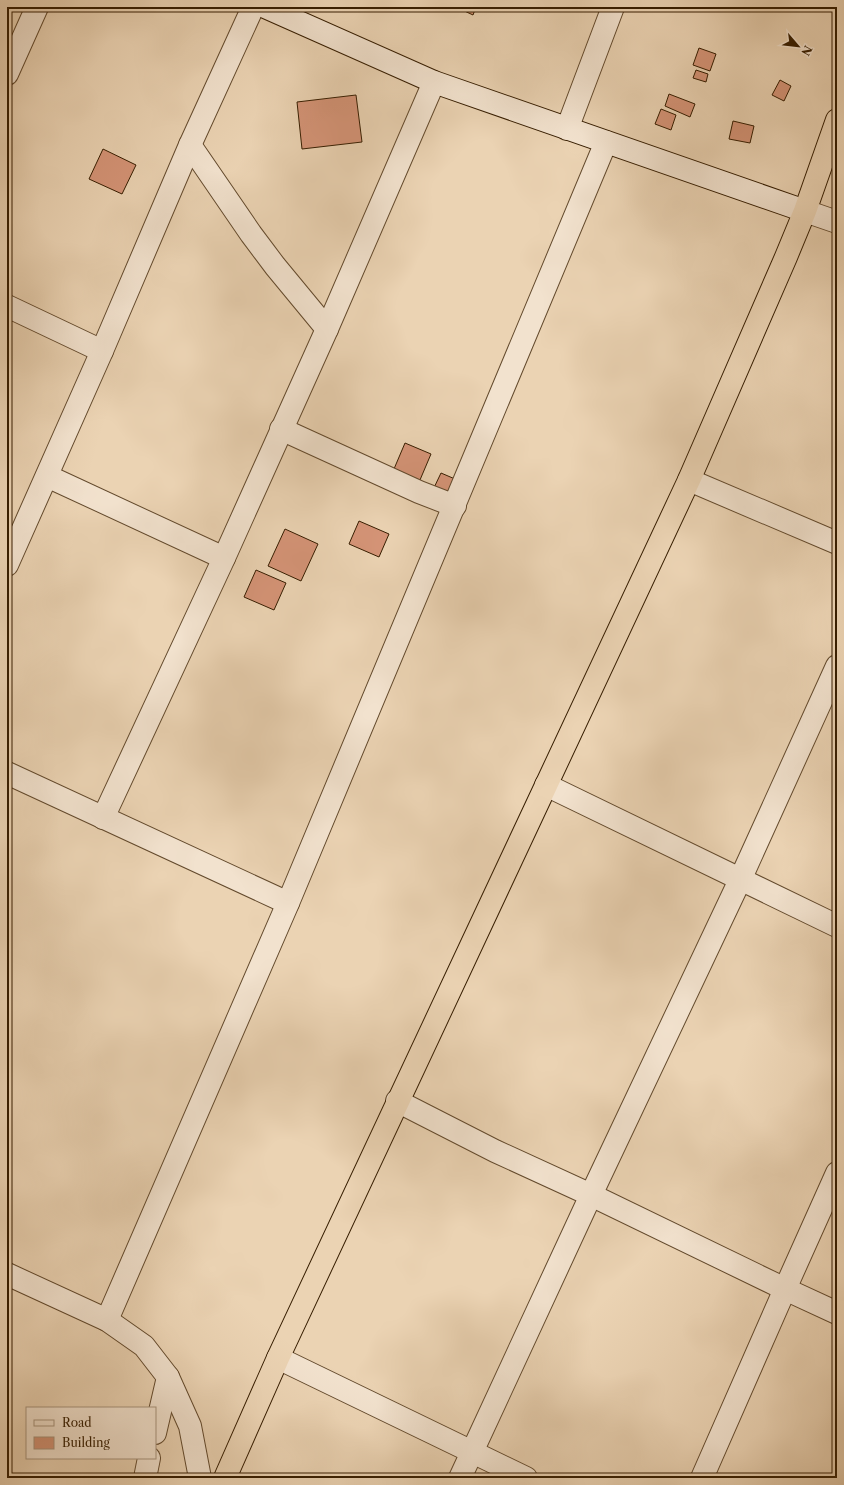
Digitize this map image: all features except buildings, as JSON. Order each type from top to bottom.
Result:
[{"type":"highway","points":[[226,1478],[278,1358],[397,1101],[689,480],[783,265],[805,211],[837,120]]},
{"type":"street","points":[[7,74],[37,7]]},
{"type":"street","points":[[7,565],[48,476],[190,145],[253,7]]},
{"type":"street","points":[[567,128],[613,7]]},
{"type":"street","points":[[272,8],[434,82],[837,222]]},
{"type":"street","points":[[103,818],[224,558],[327,329],[434,82]]},
{"type":"street","points":[[107,1320],[288,902],[455,506],[606,142]]},
{"type":"street","points":[[190,145],[251,234],[275,266],[327,329]]},
{"type":"street","points":[[7,306],[102,351]]},
{"type":"street","points":[[281,429],[419,492],[455,506]]},
{"type":"street","points":[[48,476],[224,558]]},
{"type":"street","points":[[689,480],[837,542]]},
{"type":"street","points":[[460,1478],[591,1195],[740,880],[837,666]]},
{"type":"street","points":[[7,774],[288,902]]},
{"type":"street","points":[[546,785],[837,926]]},
{"type":"street","points":[[397,1101],[495,1151],[591,1195],[784,1289],[837,1313]]},
{"type":"street","points":[[702,1478],[784,1289],[837,1173]]},
{"type":"street","points":[[7,1274],[107,1320],[144,1346],[168,1377],[190,1426],[200,1478]]},
{"type":"street","points":[[278,1358],[526,1478]]},
{"type":"street","points":[[156,1429],[168,1377]]},
{"type":"street","points":[[145,1478],[149,1459]]}]
